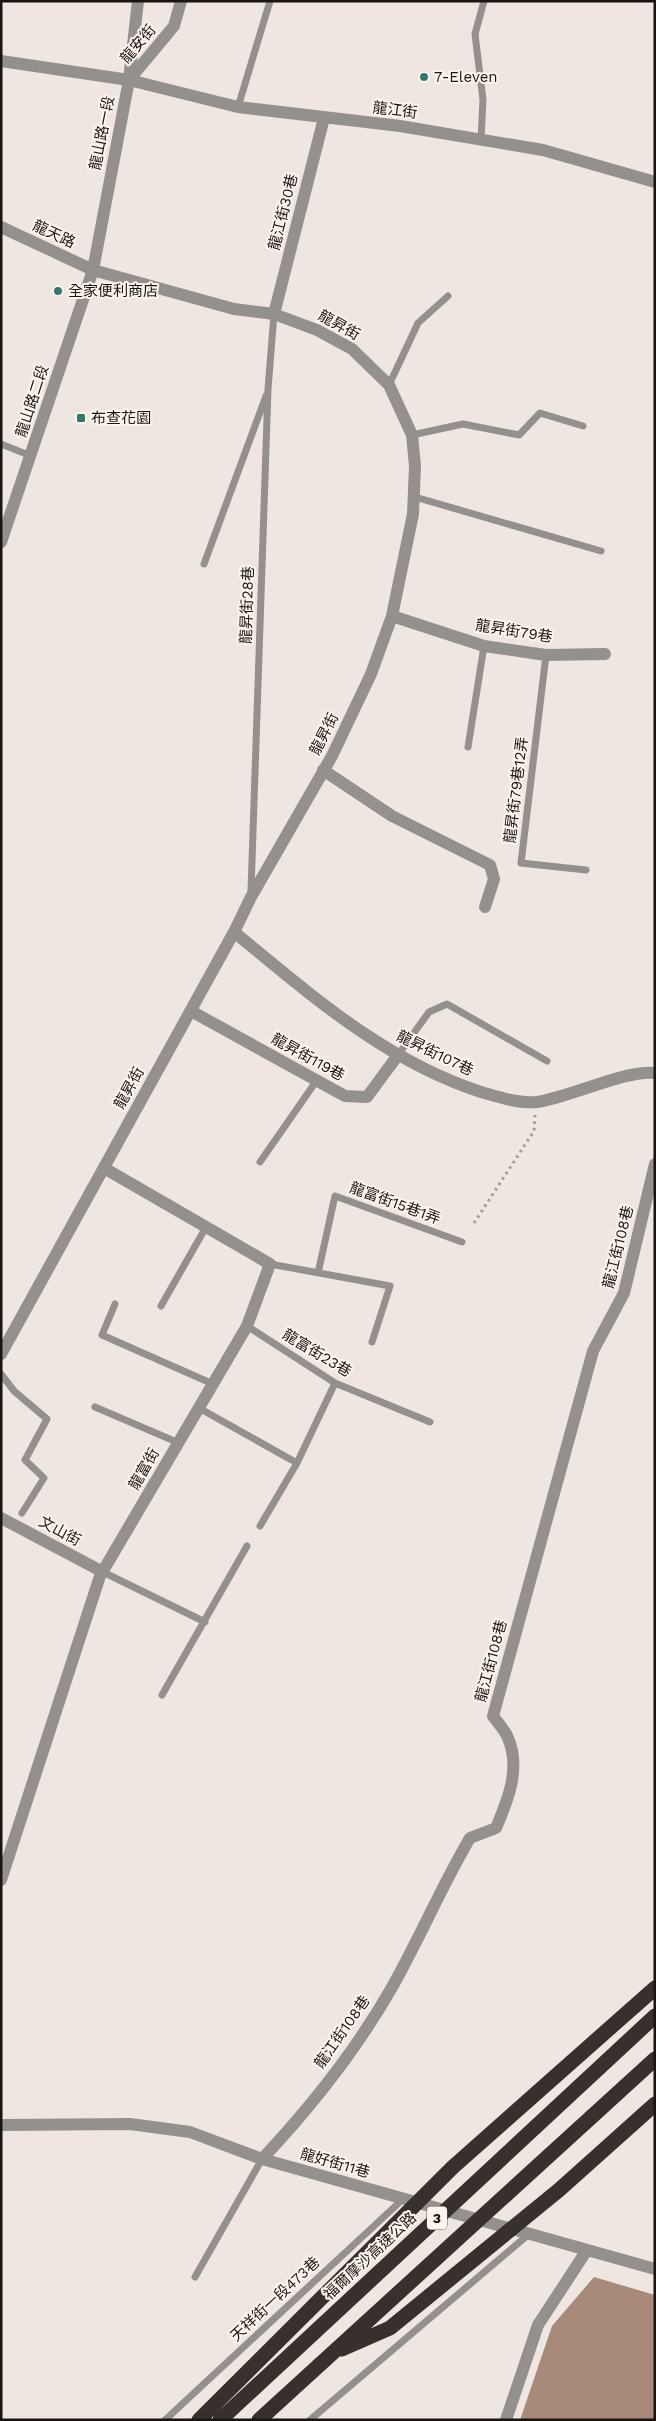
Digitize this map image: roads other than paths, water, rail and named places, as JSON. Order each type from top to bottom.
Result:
[{"type":"highway","points":[[199,2420],[453,2167],[655,1988]]},
{"type":"highway","name":"福爾摩沙高速公路","points":[[220,2420],[655,2016]]},
{"type":"highway","name":"3","points":[[259,2420],[655,2059]]},
{"type":"highway","points":[[332,2354],[390,2328],[559,2190],[655,2104]]},
{"type":"street","name":"龍山路一段","points":[[93,270],[129,80],[138,1]]},
{"type":"street","name":"龍安街","points":[[129,80],[174,26],[181,1]]},
{"type":"street","name":"龍江街","points":[[1,61],[129,80],[238,107],[400,126],[543,150],[655,182]]},
{"type":"street","name":"龍江街30巷","points":[[274,314],[324,118]]},
{"type":"street","name":"龍天路","points":[[1,227],[93,270]]},
{"type":"street","name":"龍昇街","points":[[1,1354],[191,1011],[251,897],[323,770],[372,674],[392,616],[415,498],[412,435],[389,385],[352,349],[317,330],[274,314],[234,309],[93,270]]},
{"type":"street","name":"龍山路二段","points":[[1,542],[93,270]]},
{"type":"street","name":"龍昇街79巷","points":[[392,616],[484,646],[546,655],[605,654]]},
{"type":"street","points":[[323,770],[392,816],[490,865],[494,879],[485,907]]},
{"type":"street","name":"龍昇街107巷","points":[[234,932],[344,1022],[451,1082],[507,1100],[536,1102],[629,1076],[655,1073]]},
{"type":"street","name":"龍昇街119巷","points":[[191,1011],[345,1096],[367,1097],[398,1054]]},
{"type":"street","name":"龍江街108巷","points":[[262,2159],[305,2113],[359,2038],[391,1990],[470,1838],[496,1828],[511,1792],[514,1761],[508,1737],[493,1716],[593,1351],[624,1293],[655,1164]]},
{"type":"street","points":[[104,1168],[270,1264]]},
{"type":"street","name":"龍富街","points":[[1,1880],[102,1572],[247,1326],[270,1264]]},
{"type":"street","name":"文山街","points":[[1,1518],[102,1572]]},
{"type":"street","name":"龍好街11巷","points":[[1,2126],[130,2124],[190,2132],[262,2159],[655,2269]]},
{"type":"street","points":[[506,2420],[538,2325],[588,2250]]},
{"type":"lane","points":[[238,107],[270,1]]},
{"type":"lane","points":[[481,140],[483,100],[475,34],[484,1]]},
{"type":"lane","points":[[389,385],[418,324],[448,296]]},
{"type":"lane","name":"龍昇街28巷","points":[[251,897],[268,389],[274,314]]},
{"type":"lane","points":[[204,564],[268,389]]},
{"type":"lane","points":[[412,435],[463,424],[519,435],[540,413],[583,426]]},
{"type":"lane","points":[[1,444],[31,456]]},
{"type":"lane","points":[[415,498],[601,551]]},
{"type":"lane","points":[[468,747],[484,646]]},
{"type":"lane","name":"龍昇街79巷12弄","points":[[546,655],[521,863],[586,870]]},
{"type":"lane","points":[[398,1054],[429,1012],[447,1004],[547,1061]]},
{"type":"lane","points":[[260,1162],[317,1080]]},
{"type":"lane","name":"龍富街15巷1弄","points":[[318,1272],[335,1196],[462,1242]]},
{"type":"lane","points":[[162,1306],[206,1227]]},
{"type":"lane","points":[[270,1264],[390,1286],[372,1342]]},
{"type":"lane","points":[[115,1304],[102,1335],[213,1384]]},
{"type":"lane","name":"龍富街23巷","points":[[247,1326],[335,1383],[430,1422]]},
{"type":"lane","points":[[1,1374],[14,1392],[47,1419],[24,1460],[44,1478],[22,1513]]},
{"type":"lane","points":[[260,1526],[297,1463],[335,1383]]},
{"type":"lane","points":[[95,1407],[179,1443]]},
{"type":"lane","points":[[199,1408],[297,1463]]},
{"type":"lane","points":[[162,1695],[247,1546]]},
{"type":"lane","points":[[102,1572],[205,1622]]},
{"type":"lane","points":[[195,2277],[262,2159]]},
{"type":"lane","name":"天祥街一段473巷","points":[[165,2420],[403,2199]]},
{"type":"lane","points":[[310,2420],[529,2234]]},
{"type":"place","name":"7-Eleven","points":[[424,77]]},
{"type":"place","name":"全家便利商店","points":[[58,291]]},
{"type":"place","name":"布查花園","points":[[81,418]]}]
